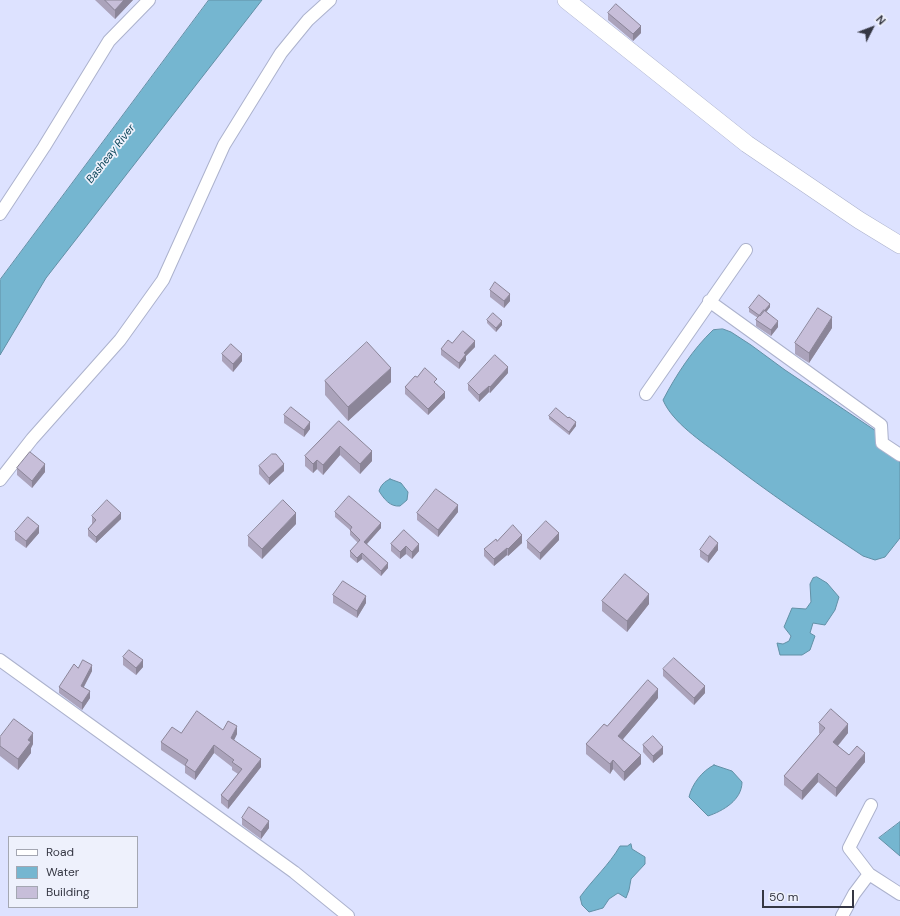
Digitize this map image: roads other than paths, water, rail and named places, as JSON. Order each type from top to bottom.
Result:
[{"type":"street","points":[[0,214],[44,147],[109,41],[149,0]]},
{"type":"street","points":[[0,480],[32,439],[120,340],[163,280],[224,145],[281,53],[308,20],[330,0]]},
{"type":"street","points":[[566,0],[747,144],[859,220],[900,245]]},
{"type":"street","points":[[646,394],[709,301],[746,250]]},
{"type":"street","points":[[709,301],[882,425],[882,443],[900,455]]},
{"type":"street","points":[[0,660],[294,872],[348,916]]},
{"type":"street","points":[[871,806],[849,848],[869,874],[900,894]]},
{"type":"street","points":[[842,916],[854,894],[869,874]]},
{"type":"water","name":"Basheay River","points":[[209,0],[262,0],[46,278],[0,355],[0,280]]},
{"type":"water","points":[[723,329],[731,332],[751,345],[785,370],[876,431],[900,459],[900,538],[885,557],[875,560],[863,556],[809,520],[697,438],[680,424],[667,408],[663,400],[685,363],[713,330]]},
{"type":"water","points":[[390,479],[401,483],[408,492],[407,500],[400,506],[390,504],[385,500],[379,491],[383,484]]},
{"type":"water","points":[[817,577],[827,583],[839,597],[835,610],[825,625],[813,623],[810,633],[815,636],[810,650],[802,655],[780,655],[777,643],[783,644],[789,641],[791,636],[784,627],[792,608],[806,609],[811,602],[810,584],[813,578]]},
{"type":"water","points":[[714,765],[732,771],[742,782],[739,794],[731,804],[708,816],[689,797],[692,787],[698,778]]},
{"type":"water","points":[[900,822],[900,856],[879,838]]},
{"type":"water","points":[[631,844],[632,849],[645,857],[645,864],[631,879],[626,898],[618,893],[609,899],[603,908],[589,912],[582,905],[580,897],[620,846],[627,846]]}]
